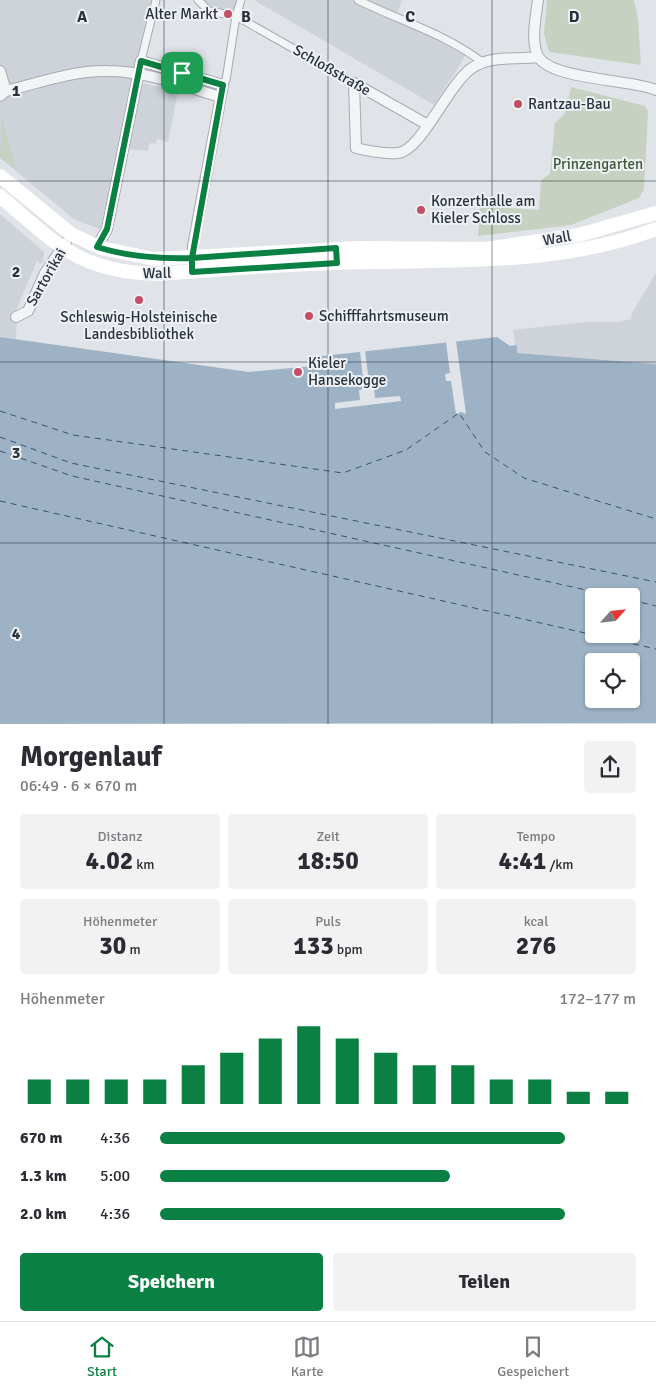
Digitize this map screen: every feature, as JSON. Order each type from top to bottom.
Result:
[{"type":"main road","name":"Wall","points":[[0,176],[71,234],[97,247],[119,254],[154,259],[336,248],[468,250],[507,246],[580,234],[656,213]]},
{"type":"main road","name":"Wall","points":[[0,196],[62,248],[93,264],[133,274],[337,263],[534,257],[599,246],[656,229]]},
{"type":"street","points":[[97,247],[107,229],[140,74],[141,61],[156,0]]},
{"type":"street","points":[[198,0],[209,11],[236,16]]},
{"type":"street","points":[[192,272],[192,258],[220,96],[226,80],[236,16],[241,0]]},
{"type":"street","points":[[358,0],[395,19],[416,25],[472,53],[482,62]]},
{"type":"street","points":[[538,0],[534,40],[538,57],[552,68],[654,88]]},
{"type":"street","name":"Schloßstraße","points":[[236,16],[428,124]]},
{"type":"street","points":[[354,82],[356,148],[398,154],[411,146],[460,78],[482,62],[538,57]]},
{"type":"street","points":[[141,61],[223,85]]},
{"type":"street","points":[[0,71],[3,94],[68,75],[106,71],[140,74],[220,96]]},
{"type":"street","name":"Sartorikai","points":[[16,317],[28,311],[45,273],[71,234]]},
{"type":"street","points":[[336,248],[337,263]]},
{"type":"shaded area","points":[[0,0],[151,0],[132,81],[178,91],[168,142],[157,139],[156,144],[150,143],[148,151],[120,148],[102,230],[74,219],[0,158]]},
{"type":"shaded area","points":[[202,0],[243,0],[234,11],[211,9]]},
{"type":"shaded area","points":[[254,0],[402,0],[397,14],[468,47],[463,60],[434,105]]},
{"type":"shaded area","points":[[0,214],[44,252],[43,261],[40,264],[37,261],[17,308],[16,339],[0,337]]},
{"type":"shaded area","points":[[656,273],[656,364],[517,353],[513,330],[587,322],[619,322],[631,319],[632,313]]},
{"type":"green space","points":[[547,0],[634,0],[638,19],[641,65],[549,52],[544,33]]},
{"type":"green space","name":"Prinzengarten","points":[[571,87],[645,106],[648,111],[644,189],[639,198],[571,225],[478,236],[480,206],[539,210],[541,180],[550,174],[555,123],[565,113]]},
{"type":"green space","points":[[2,120],[16,167],[12,167],[0,157]]},
{"type":"water","points":[[0,337],[249,372],[313,366],[313,357],[497,337],[510,346],[517,345],[517,353],[656,364],[656,723],[0,724]]},
{"type":"pier","points":[[456,341],[466,414],[461,412],[456,414],[451,381],[446,381],[445,374],[450,373],[446,342]]},
{"type":"pier","points":[[360,351],[365,351],[370,389],[374,388],[375,398],[400,396],[401,401],[335,409],[335,403],[360,400],[359,390],[364,389]]},
{"type":"ferry route","points":[[0,411],[73,435],[343,473],[406,450],[459,413],[485,452],[524,478],[656,519]]},
{"type":"ferry route","points":[[0,437],[71,463],[656,582]]},
{"type":"ferry route","points":[[0,451],[72,476],[585,590]]},
{"type":"ferry route","points":[[0,501],[656,649]]},
{"type":"ferry route","points":[[640,602],[656,606]]},
{"type":"place","name":"Alter Markt","points":[[228,14]]},
{"type":"place","name":"Rantzau-Bau","points":[[518,104]]},
{"type":"place","name":"Konzerthalle am Kieler Schloss","points":[[421,210]]},
{"type":"place","name":"Schleswig-Holsteinische Landesbibliothek","points":[[139,300]]},
{"type":"place","name":"Schifffahrtsmuseum","points":[[309,316]]},
{"type":"place","name":"Kieler Hansekogge","points":[[298,372]]},
{"type":"route","points":[[182,73],[141,61],[140,74],[107,229],[97,247],[119,254],[154,259],[192,258],[192,272],[337,263],[336,248],[192,258],[223,85],[182,73]]}]
